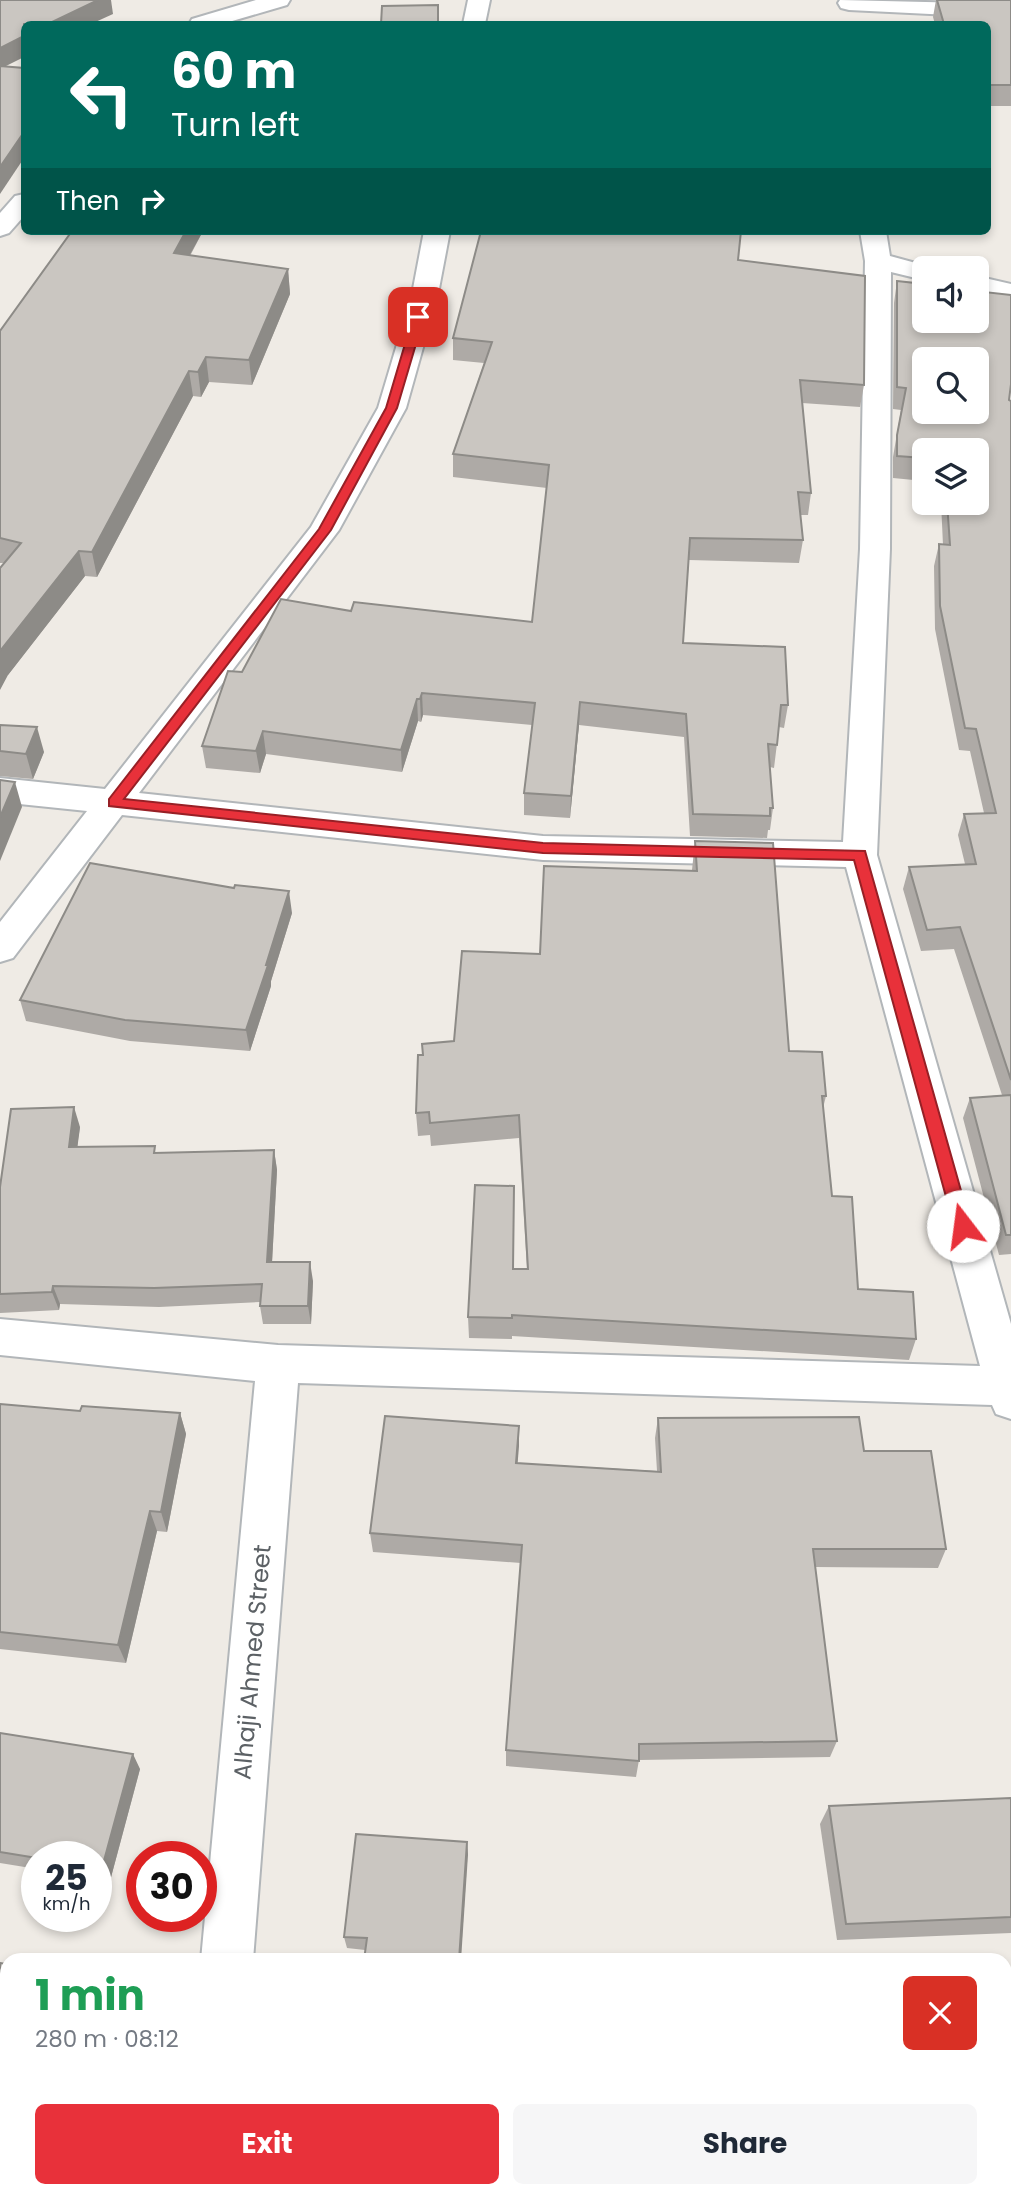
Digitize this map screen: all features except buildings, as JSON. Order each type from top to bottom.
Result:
[{"type":"street","points":[[210,21],[279,0]]},
{"type":"street","points":[[475,21],[479,0]]},
{"type":"street","points":[[849,9],[1011,11]]},
{"type":"street","points":[[0,228],[21,204]]},
{"type":"street","points":[[0,948],[324,530],[391,408],[425,294],[436,235]]},
{"type":"street","points":[[0,1337],[278,1364],[1009,1393],[860,855],[875,549],[878,261],[874,235]]},
{"type":"street","points":[[878,261],[912,269]]},
{"type":"street","points":[[989,287],[1011,292]]},
{"type":"street","points":[[0,790],[543,848],[860,855]]},
{"type":"street","name":"Alhaji Ahmed Street","points":[[228,1953],[278,1364]]},
{"type":"route","points":[[418,317],[391,408],[324,530],[114,802],[543,848],[860,855],[963,1226]]}]
